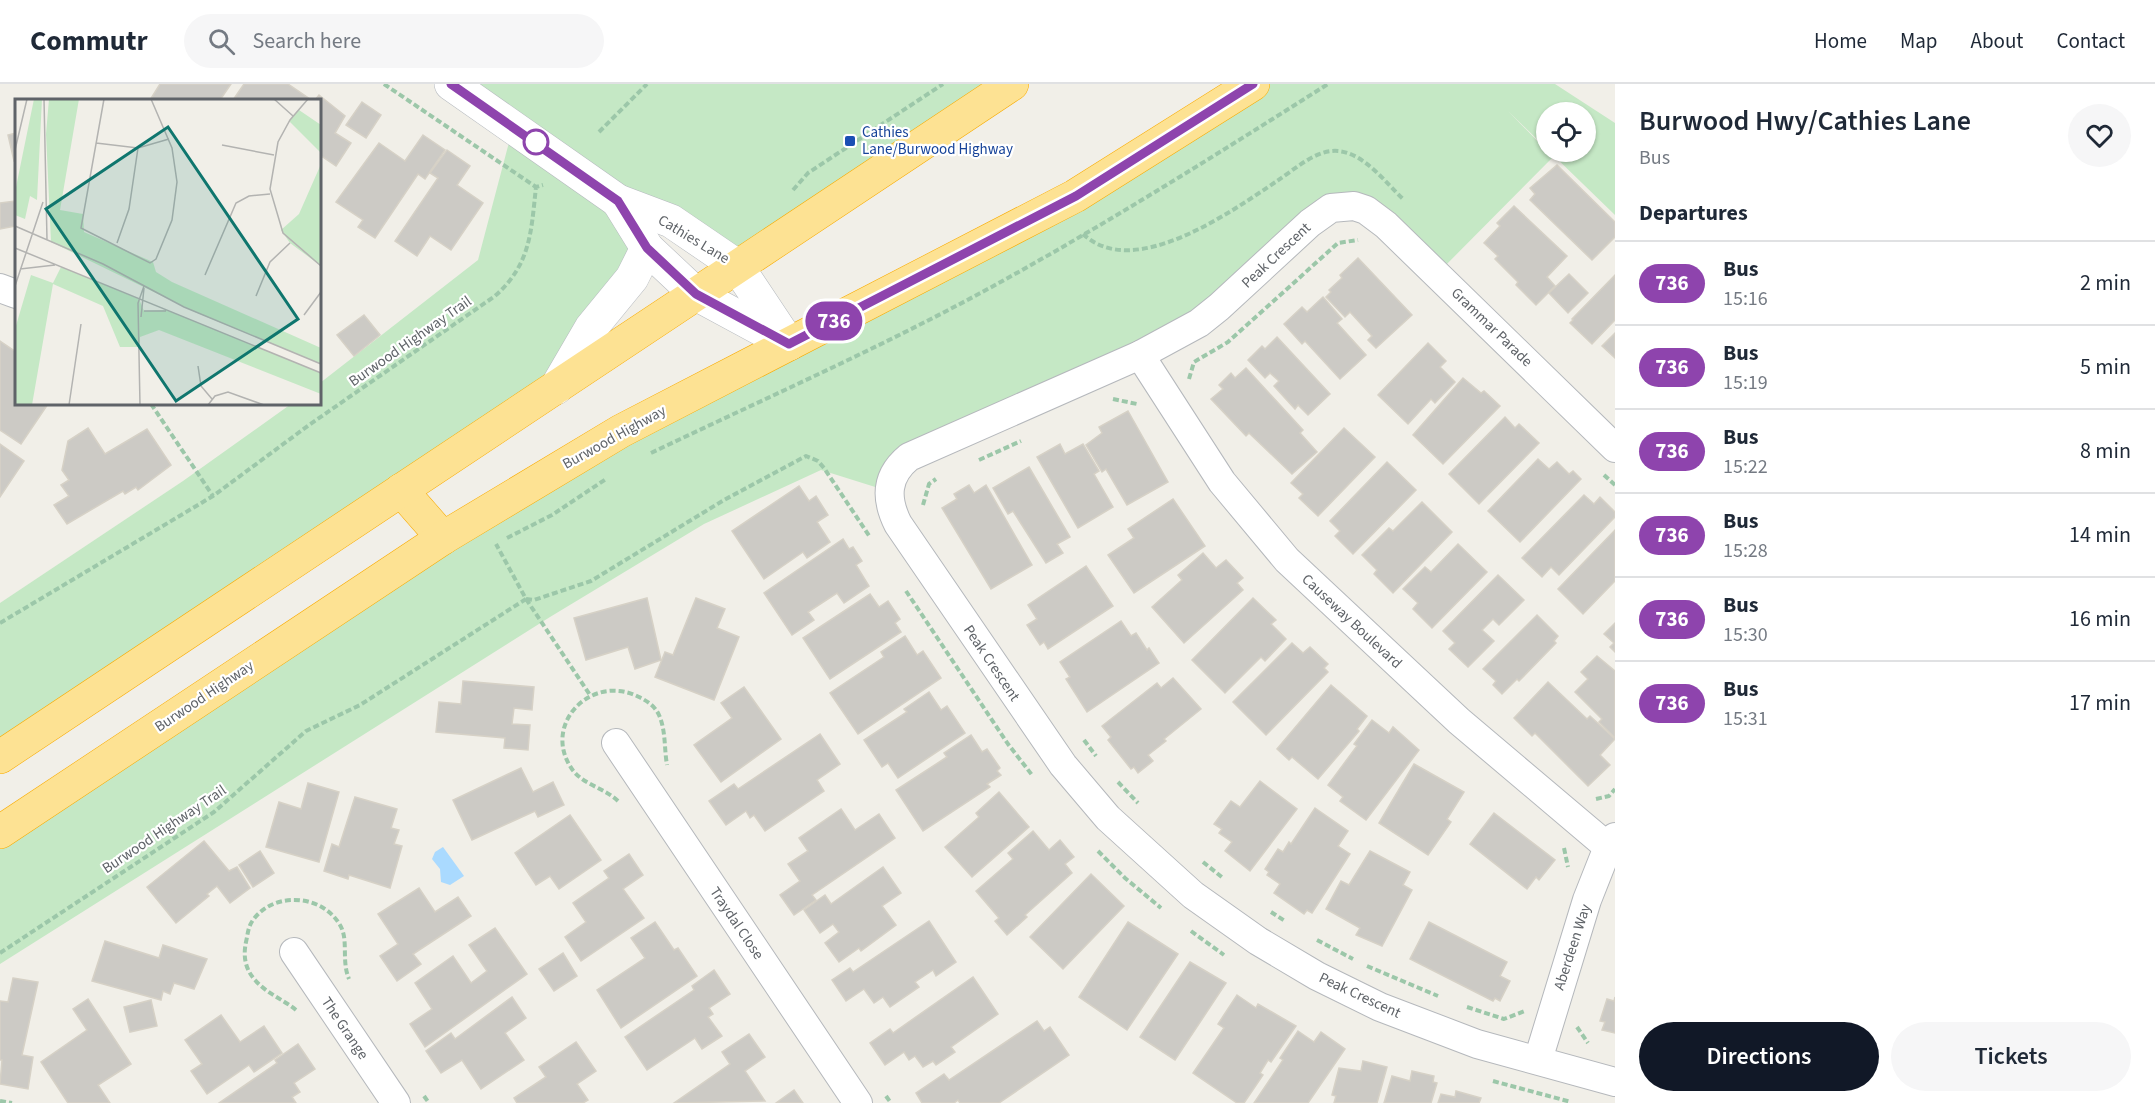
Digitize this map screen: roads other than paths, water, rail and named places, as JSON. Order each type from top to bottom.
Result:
[{"type":"highway","points":[[0,757],[1012,84]]},
{"type":"highway","name":"Burwood Highway","points":[[0,832],[443,538],[621,431],[1076,196],[1253,84]]},
{"type":"highway","points":[[401,490],[443,538]]},
{"type":"street","name":"Cathies Lane","points":[[451,84],[618,201],[671,221],[737,266],[789,344]]},
{"type":"street","name":"Cathies Lane","points":[[618,201],[647,248],[696,294],[789,344]]},
{"type":"street","name":"Peak Crescent","points":[[1366,210],[1342,206],[1331,208],[1320,215],[1210,315],[1140,355],[909,457],[896,469],[889,484],[888,498],[898,524],[1063,765],[1108,818],[1161,867],[1258,941],[1317,976],[1380,1007],[1477,1044],[1615,1082]]},
{"type":"street","name":"Grammar Parade","points":[[1366,210],[1386,225],[1615,448]]},
{"type":"street","points":[[556,388],[591,328],[632,278],[647,248]]},
{"type":"street","points":[[0,288],[15,294]]},
{"type":"street","name":"Causeway Boulevard","points":[[1140,355],[1217,475],[1287,560],[1460,721],[1612,842]]},
{"type":"street","name":"Traydal Close","points":[[616,742],[858,1103]]},
{"type":"street","name":"Aberdeen Way","points":[[1538,1060],[1587,900],[1612,842]]},
{"type":"street","name":"The Grange","points":[[294,952],[396,1103]]},
{"type":"water","points":[[443,847],[464,876],[450,885],[441,882],[440,869],[432,859],[435,852]]},
{"type":"place","name":"Cathies Lane/Burwood Highway","points":[[850,141]]}]
